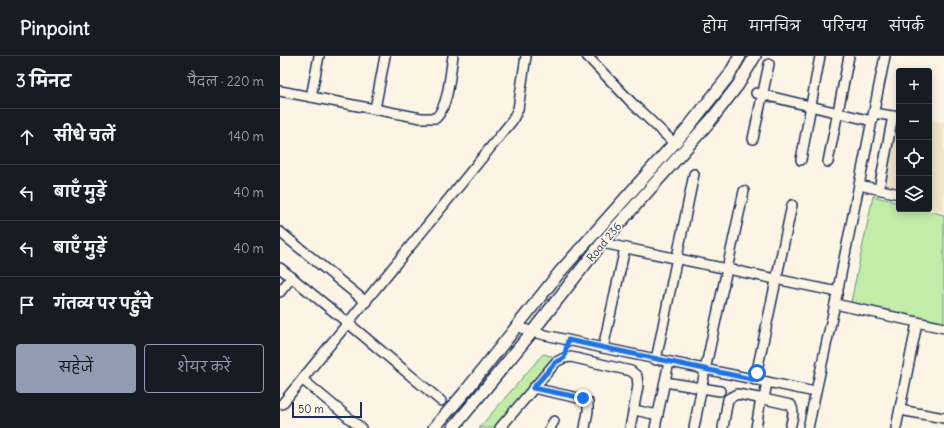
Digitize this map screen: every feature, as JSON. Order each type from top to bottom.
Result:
[{"type":"street","points":[[311,97],[319,56]]},
{"type":"street","points":[[375,109],[385,56]]},
{"type":"street","points":[[280,91],[421,118],[436,118],[441,113],[446,98],[453,56]]},
{"type":"street","points":[[282,404],[512,121],[518,109],[526,56]]},
{"type":"street","points":[[587,56],[632,103],[674,143]]},
{"type":"street","points":[[434,428],[465,392],[559,273],[686,130],[728,78],[740,56]]},
{"type":"street","name":"Road 236","points":[[453,428],[532,332],[602,243],[712,120],[738,85],[755,56]]},
{"type":"street","points":[[801,160],[820,56]]},
{"type":"street","points":[[828,162],[849,56]]},
{"type":"street","points":[[808,428],[838,292],[885,56]]},
{"type":"street","points":[[753,139],[759,94],[769,64]]},
{"type":"street","points":[[759,94],[838,112],[873,117],[896,117],[879,189]]},
{"type":"street","points":[[656,360],[694,174]]},
{"type":"street","points":[[859,185],[896,193]]},
{"type":"street","points":[[694,428],[705,370],[744,191]]},
{"type":"street","points":[[756,380],[792,205]]},
{"type":"street","points":[[280,232],[366,302]]},
{"type":"street","points":[[602,243],[838,292]]},
{"type":"street","points":[[603,348],[625,248]]},
{"type":"street","points":[[280,268],[441,401]]},
{"type":"street","points":[[280,292],[292,277]]},
{"type":"street","points":[[835,304],[944,328]]},
{"type":"street","points":[[896,428],[916,323]]},
{"type":"street","points":[[517,326],[532,332],[656,360],[815,392]]},
{"type":"street","points":[[564,358],[568,340]]},
{"type":"street","points":[[500,428],[556,362],[564,358],[571,357],[631,371],[637,376],[638,386],[630,428]]},
{"type":"street","points":[[655,428],[669,362]]},
{"type":"street","points":[[303,380],[361,428]]},
{"type":"street","points":[[665,382],[720,391]]},
{"type":"street","points":[[756,428],[768,382]]},
{"type":"street","points":[[533,388],[583,398],[588,402],[586,428]]},
{"type":"street","points":[[723,428],[728,399],[737,394],[763,398],[791,405],[793,415],[790,428]]},
{"type":"street","points":[[639,410],[658,415]]},
{"type":"street","points":[[900,410],[944,418]]},
{"type":"shaded area","points":[[887,113],[896,114],[896,198],[872,191]]},
{"type":"shaded area","points":[[932,120],[944,122],[944,213],[932,209]]},
{"type":"green space","points":[[873,196],[896,202],[896,212],[932,212],[944,215],[944,322],[851,302]]},
{"type":"green space","points":[[543,354],[564,359],[505,428],[479,428]]},
{"type":"route","points":[[583,398],[533,388],[556,362],[564,358],[568,340],[756,380],[757,373]]}]
